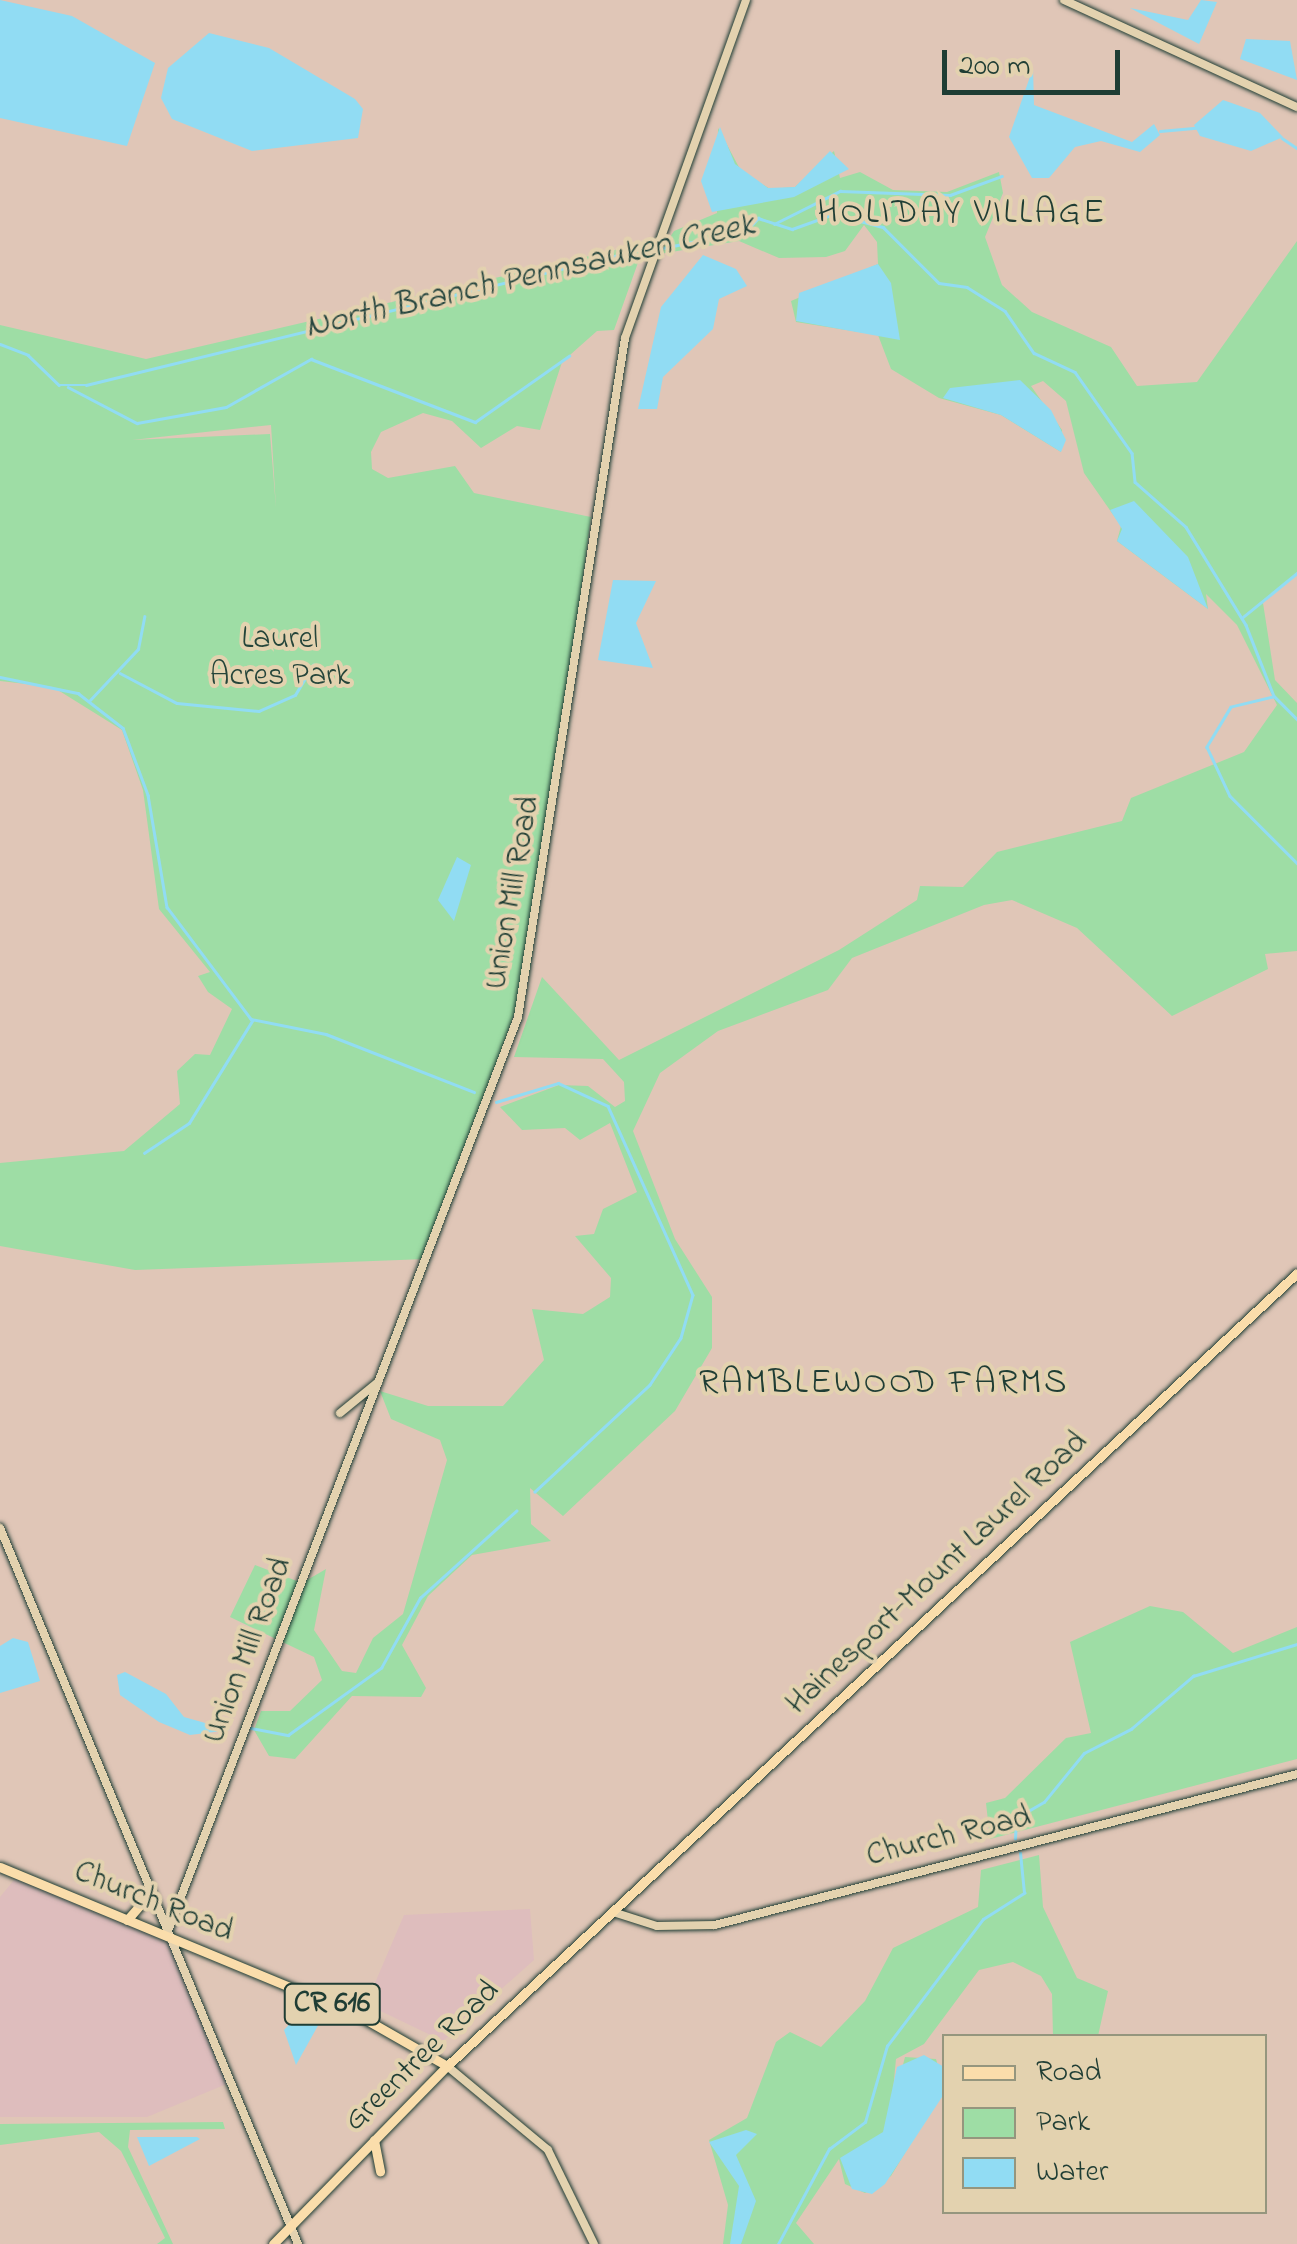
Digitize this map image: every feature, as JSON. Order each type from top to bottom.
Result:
[{"type":"main road","name":"Hainesport-Mount Laurel Road","points":[[613,1912],[1297,1273]]},
{"type":"main road","name":"Church Road","points":[[0,1867],[370,2020],[447,2066]]},
{"type":"main road","points":[[128,1920],[149,1895]]},
{"type":"main road","name":"Greentree Road","points":[[273,2244],[447,2066],[613,1912]]},
{"type":"main road","points":[[374,2139],[380,2171]]},
{"type":"street","name":"Union Mill Road","points":[[166,1936],[380,1378],[530,970],[598,475],[652,246],[746,0]]},
{"type":"street","points":[[1064,0],[1297,107]]},
{"type":"street","points":[[340,1413],[380,1378]]},
{"type":"street","points":[[0,1528],[166,1936],[298,2244]]},
{"type":"street","name":"Church Road","points":[[613,1912],[672,1928],[715,1924],[1297,1774]]},
{"type":"street","points":[[447,2066],[548,2150],[594,2244]]},
{"type":"shaded area","points":[[18,1875],[166,1936],[229,2083],[147,2117],[0,2117],[0,1897]]},
{"type":"shaded area","points":[[530,1909],[534,1960],[443,2041],[366,2004],[404,1915]]},
{"type":"green space","points":[[718,128],[741,171],[770,189],[795,187],[834,151],[840,178],[860,172],[893,190],[947,192],[999,172],[1003,193],[985,237],[1002,285],[1032,312],[1111,347],[1137,386],[1197,382],[1297,241],[1297,572],[1263,603],[1275,680],[1297,703],[1297,951],[1265,954],[1268,969],[1172,1016],[1077,928],[1012,900],[984,905],[852,958],[828,990],[718,1031],[660,1073],[633,1131],[675,1239],[712,1297],[712,1348],[675,1411],[563,1516],[530,1488],[531,1524],[551,1541],[472,1555],[428,1596],[402,1645],[426,1688],[421,1697],[352,1696],[295,1759],[269,1756],[254,1730],[261,1711],[290,1711],[322,1680],[314,1657],[230,1617],[255,1565],[302,1583],[326,1569],[314,1630],[342,1671],[356,1673],[373,1638],[403,1614],[447,1460],[440,1440],[391,1419],[380,1391],[428,1406],[503,1406],[544,1360],[532,1309],[583,1314],[610,1297],[611,1278],[575,1236],[594,1234],[603,1209],[637,1192],[610,1123],[580,1140],[565,1128],[522,1130],[500,1107],[559,1085],[588,1086],[615,1107],[625,1101],[624,1082],[603,1059],[514,1057],[542,977],[619,1060],[839,950],[917,900],[920,886],[963,887],[997,852],[1122,821],[1131,798],[1244,752],[1277,705],[1237,625],[1206,594],[1208,609],[1117,541],[1121,526],[1084,473],[1066,401],[1043,381],[1031,386],[1062,430],[1061,452],[1001,415],[939,398],[891,369],[878,335],[796,322],[791,301],[878,264],[877,242],[864,225],[845,251],[826,257],[779,258],[739,241],[659,254],[674,231],[717,213]]},
{"type":"green space","name":"Laurel Acres Park","points":[[645,243],[614,330],[597,331],[562,362],[540,430],[517,426],[481,448],[452,421],[423,413],[381,432],[371,452],[372,469],[388,478],[455,466],[474,493],[591,517],[530,970],[426,1259],[135,1270],[0,1246],[0,1163],[124,1151],[180,1104],[177,1071],[195,1054],[210,1055],[232,1009],[208,992],[198,976],[210,972],[159,909],[143,790],[122,730],[53,687],[0,681],[0,325],[146,359]],"holes":[[[271,425],[276,508],[270,434],[132,440]]]},
{"type":"green space","points":[[1150,1606],[1183,1612],[1233,1653],[1297,1627],[1297,1759],[990,1839],[986,1803],[1005,1798],[1066,1738],[1091,1733],[1070,1642]]},
{"type":"green space","points":[[1039,1855],[1043,1907],[1077,1978],[1108,1991],[1098,2034],[1053,2034],[1052,1994],[1041,1976],[1013,1962],[979,1970],[924,2044],[896,2059],[891,2112],[905,2057],[936,2059],[942,2091],[891,2176],[865,2193],[845,2184],[839,2159],[796,2223],[814,2244],[723,2244],[728,2205],[709,2140],[747,2118],[776,2042],[790,2032],[821,2047],[865,2001],[893,1948],[978,1907],[981,1870]]},
{"type":"green space","points":[[223,2122],[225,2129],[130,2130],[128,2147],[173,2244],[157,2244],[165,2238],[121,2151],[99,2132],[0,2145],[0,2124]]},
{"type":"water","points":[[0,0],[72,16],[155,63],[127,146],[0,118]]},
{"type":"water","points":[[1201,0],[1217,2],[1199,44],[1130,8],[1188,20]]},
{"type":"water","points":[[209,33],[269,48],[355,99],[363,109],[358,138],[252,151],[172,119],[161,98],[168,68]]},
{"type":"water","points":[[1246,39],[1290,41],[1297,80],[1240,59]]},
{"type":"water","points":[[1033,68],[1034,105],[1132,142],[1154,124],[1160,135],[1140,152],[1101,141],[1075,147],[1049,178],[1032,178],[1009,137]]},
{"type":"water","points":[[1223,100],[1260,113],[1283,137],[1251,151],[1200,136],[1194,125]]},
{"type":"water","points":[[720,127],[735,164],[768,188],[795,187],[830,151],[849,169],[794,197],[712,212],[701,181]]},
{"type":"water","points":[[703,255],[736,269],[747,286],[719,299],[713,329],[663,377],[657,409],[638,409],[661,307]]},
{"type":"water","points":[[878,264],[891,283],[900,340],[796,321],[799,293]]},
{"type":"water","points":[[1020,380],[1051,410],[1066,440],[1061,452],[1001,415],[943,398],[950,388]]},
{"type":"water","points":[[1134,501],[1188,557],[1208,609],[1117,541],[1122,529],[1110,510]]},
{"type":"water","points":[[613,580],[656,581],[636,623],[653,668],[598,660]]},
{"type":"water","points":[[457,857],[471,865],[454,921],[438,900]]},
{"type":"water","points":[[13,1638],[28,1642],[40,1681],[0,1693],[0,1646]]},
{"type":"water","points":[[125,1672],[166,1694],[184,1717],[230,1730],[190,1735],[159,1722],[120,1695],[117,1675]]},
{"type":"water","points":[[300,2013],[320,2022],[296,2065],[284,2030]]},
{"type":"water","points":[[924,2055],[942,2066],[942,2097],[885,2184],[872,2194],[852,2189],[840,2158],[883,2132],[897,2067]]},
{"type":"water","points":[[746,2130],[757,2134],[736,2155],[756,2201],[741,2244],[730,2244],[739,2186],[709,2142]]},
{"type":"water","points":[[137,2137],[197,2137],[200,2139],[149,2166]]},
{"type":"waterway","points":[[1160,131],[1196,128]]},
{"type":"waterway","points":[[1282,138],[1297,148]]},
{"type":"waterway","points":[[774,224],[840,191],[950,195],[1002,176]]},
{"type":"waterway","name":"North Branch Pennsauken Creek","points":[[663,248],[746,231],[758,218],[792,229],[834,214],[883,227],[939,283],[967,287],[1005,311],[1034,353],[1075,372],[1132,453],[1135,482],[1186,527],[1246,625],[1274,696],[1297,719]]},
{"type":"waterway","name":"North Branch Pennsauken Creek","points":[[0,344],[28,355],[59,385],[86,385],[655,246]]},
{"type":"waterway","points":[[68,387],[137,423],[226,407],[311,359],[475,422],[569,356]]},
{"type":"waterway","points":[[1243,617],[1297,573]]},
{"type":"waterway","points":[[90,700],[138,649],[144,617]]},
{"type":"waterway","points":[[120,673],[177,703],[259,711],[295,695],[313,665]]},
{"type":"waterway","points":[[0,677],[78,693],[123,728],[148,795],[167,907],[251,1019],[326,1034],[474,1092]]},
{"type":"waterway","points":[[1273,697],[1231,707],[1207,747],[1230,796],[1297,863]]},
{"type":"waterway","points":[[144,1153],[189,1123],[252,1021]]},
{"type":"waterway","points":[[496,1102],[558,1083],[608,1106],[693,1295],[681,1338],[650,1385],[535,1492]]},
{"type":"waterway","points":[[251,1728],[288,1735],[381,1668],[420,1598],[516,1511]]},
{"type":"waterway","points":[[1015,1839],[1016,1818],[1044,1802],[1084,1753],[1131,1729],[1193,1676],[1297,1644]]},
{"type":"waterway","points":[[778,2244],[829,2149],[865,2122],[887,2046],[983,1919],[1024,1893],[1020,1853]]},
{"type":"district","name":"HOLIDAY VILLAGE","points":[[962,214]]},
{"type":"district","name":"RAMBLEWOOD FARMS","points":[[884,1384]]}]
